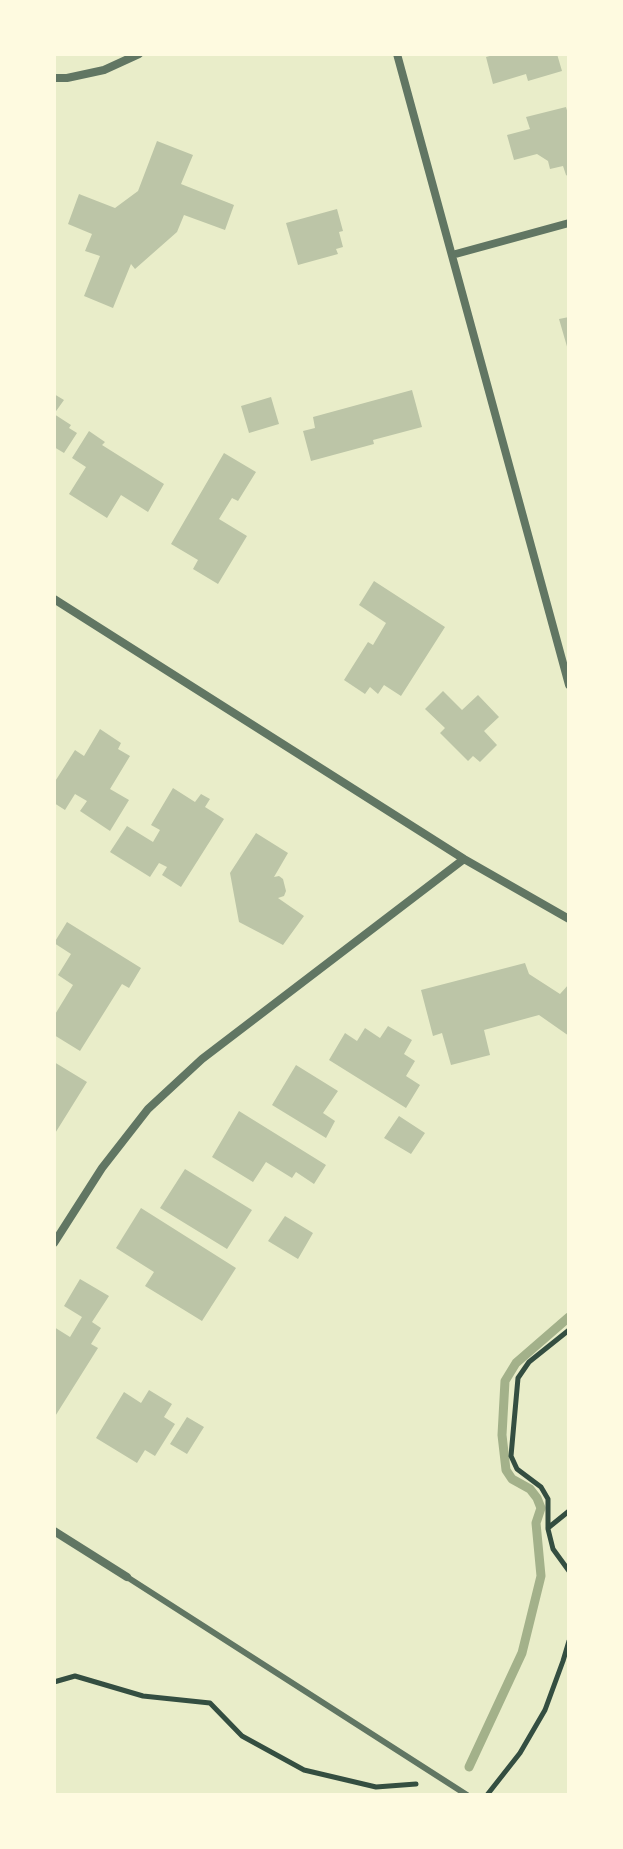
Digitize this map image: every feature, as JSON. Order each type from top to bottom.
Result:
[{"type":"street","points":[[54,78],[104,70],[139,54]]},
{"type":"street","points":[[397,54],[569,685]]},
{"type":"street","points":[[452,255],[569,223]]},
{"type":"street","points":[[54,599],[464,859],[569,919]]},
{"type":"street","points":[[54,1243],[102,1168],[148,1109],[202,1059],[464,859]]},
{"type":"street","points":[[54,1531],[127,1577]]},
{"type":"lane","points":[[127,1577],[467,1795]]},
{"type":"path","points":[[569,1330],[529,1362],[518,1378],[511,1456],[517,1469],[541,1487],[548,1499],[548,1529],[553,1549],[569,1571]]},
{"type":"path","points":[[548,1529],[569,1511]]},
{"type":"path","points":[[487,1795],[520,1753],[545,1710],[569,1641]]},
{"type":"path","points":[[54,1682],[75,1676],[143,1696],[210,1703],[242,1736],[304,1770],[376,1787],[445,1782]]},
{"type":"building","points":[[497,54],[557,54],[562,71],[528,81],[526,74],[493,84],[486,57]]},
{"type":"building","points":[[566,107],[569,117],[569,177],[563,166],[550,169],[548,161],[537,154],[514,160],[507,135],[530,129],[526,117]]},
{"type":"building","points":[[157,141],[193,155],[181,184],[234,205],[225,230],[184,215],[177,232],[135,269],[131,264],[113,308],[84,296],[100,256],[85,251],[92,234],[68,224],[79,194],[115,208],[138,191]]},
{"type":"building","points":[[337,209],[343,231],[339,232],[343,247],[336,249],[338,254],[298,265],[286,223]]},
{"type":"building","points":[[569,317],[569,350],[568,350],[559,319]]},
{"type":"building","points":[[412,390],[422,427],[311,461],[303,431],[315,428],[313,417]]},
{"type":"building","points":[[54,394],[64,400],[54,414]]},
{"type":"building","points":[[271,397],[279,424],[249,433],[241,406]]},
{"type":"building","points":[[54,414],[77,433],[64,453],[54,447]]},
{"type":"building","points":[[89,431],[105,442],[102,445],[164,484],[148,512],[121,495],[107,518],[69,494],[86,467],[72,458]]},
{"type":"building","points":[[224,453],[256,472],[238,501],[232,498],[219,519],[247,536],[218,584],[193,569],[198,560],[171,544]]},
{"type":"building","points":[[374,581],[445,627],[401,696],[384,685],[378,694],[370,687],[365,694],[344,680],[368,642],[373,645],[386,623],[359,605]]},
{"type":"building","points":[[443,691],[462,710],[478,695],[499,717],[484,731],[497,745],[480,762],[473,756],[468,761],[440,733],[445,728],[425,709]]},
{"type":"building","points":[[100,729],[121,743],[118,749],[130,756],[110,789],[129,800],[110,831],[80,811],[87,801],[75,794],[65,810],[54,803],[54,783],[75,750],[84,756]]},
{"type":"building","points":[[173,788],[195,802],[201,794],[210,799],[205,807],[224,819],[181,887],[162,875],[167,867],[159,863],[150,877],[110,852],[127,826],[153,842],[160,830],[151,825]]},
{"type":"building","points":[[256,833],[288,853],[274,877],[283,879],[286,891],[284,896],[278,898],[304,916],[283,945],[239,922],[230,873]]},
{"type":"building","points":[[67,922],[141,968],[129,988],[122,984],[80,1051],[54,1035],[54,1016],[73,985],[58,975],[71,954],[54,943]]},
{"type":"building","points":[[525,963],[529,974],[560,994],[569,984],[569,1036],[539,1015],[484,1030],[490,1055],[451,1065],[442,1033],[433,1036],[421,990]]},
{"type":"building","points":[[388,1026],[412,1040],[404,1054],[415,1061],[406,1076],[420,1085],[406,1108],[329,1060],[345,1033],[357,1041],[365,1028],[380,1038]]},
{"type":"building","points":[[54,1062],[87,1082],[54,1135]]},
{"type":"building","points":[[296,1065],[338,1091],[323,1113],[335,1121],[326,1138],[272,1105]]},
{"type":"building","points":[[239,1111],[326,1165],[314,1184],[296,1172],[292,1178],[266,1162],[253,1182],[212,1157]]},
{"type":"building","points":[[399,1116],[425,1133],[411,1154],[384,1138]]},
{"type":"building","points":[[185,1169],[252,1210],[227,1249],[160,1208]]},
{"type":"building","points":[[141,1208],[236,1268],[202,1321],[145,1286],[154,1272],[116,1248]]},
{"type":"building","points":[[285,1216],[313,1233],[298,1259],[268,1241]]},
{"type":"building","points":[[80,1279],[109,1296],[92,1322],[101,1328],[91,1344],[98,1348],[54,1418],[54,1327],[70,1337],[82,1317],[64,1306]]},
{"type":"building","points":[[149,1390],[172,1404],[164,1417],[175,1424],[155,1456],[145,1450],[137,1463],[96,1438],[124,1392],[141,1403]]},
{"type":"building","points":[[187,1417],[204,1427],[187,1454],[170,1444]]},
{"type":"waterway","points":[[469,1767],[522,1653],[541,1576],[536,1523],[541,1508],[530,1489],[512,1479],[506,1470],[502,1435],[505,1381],[516,1363],[569,1317]]}]
